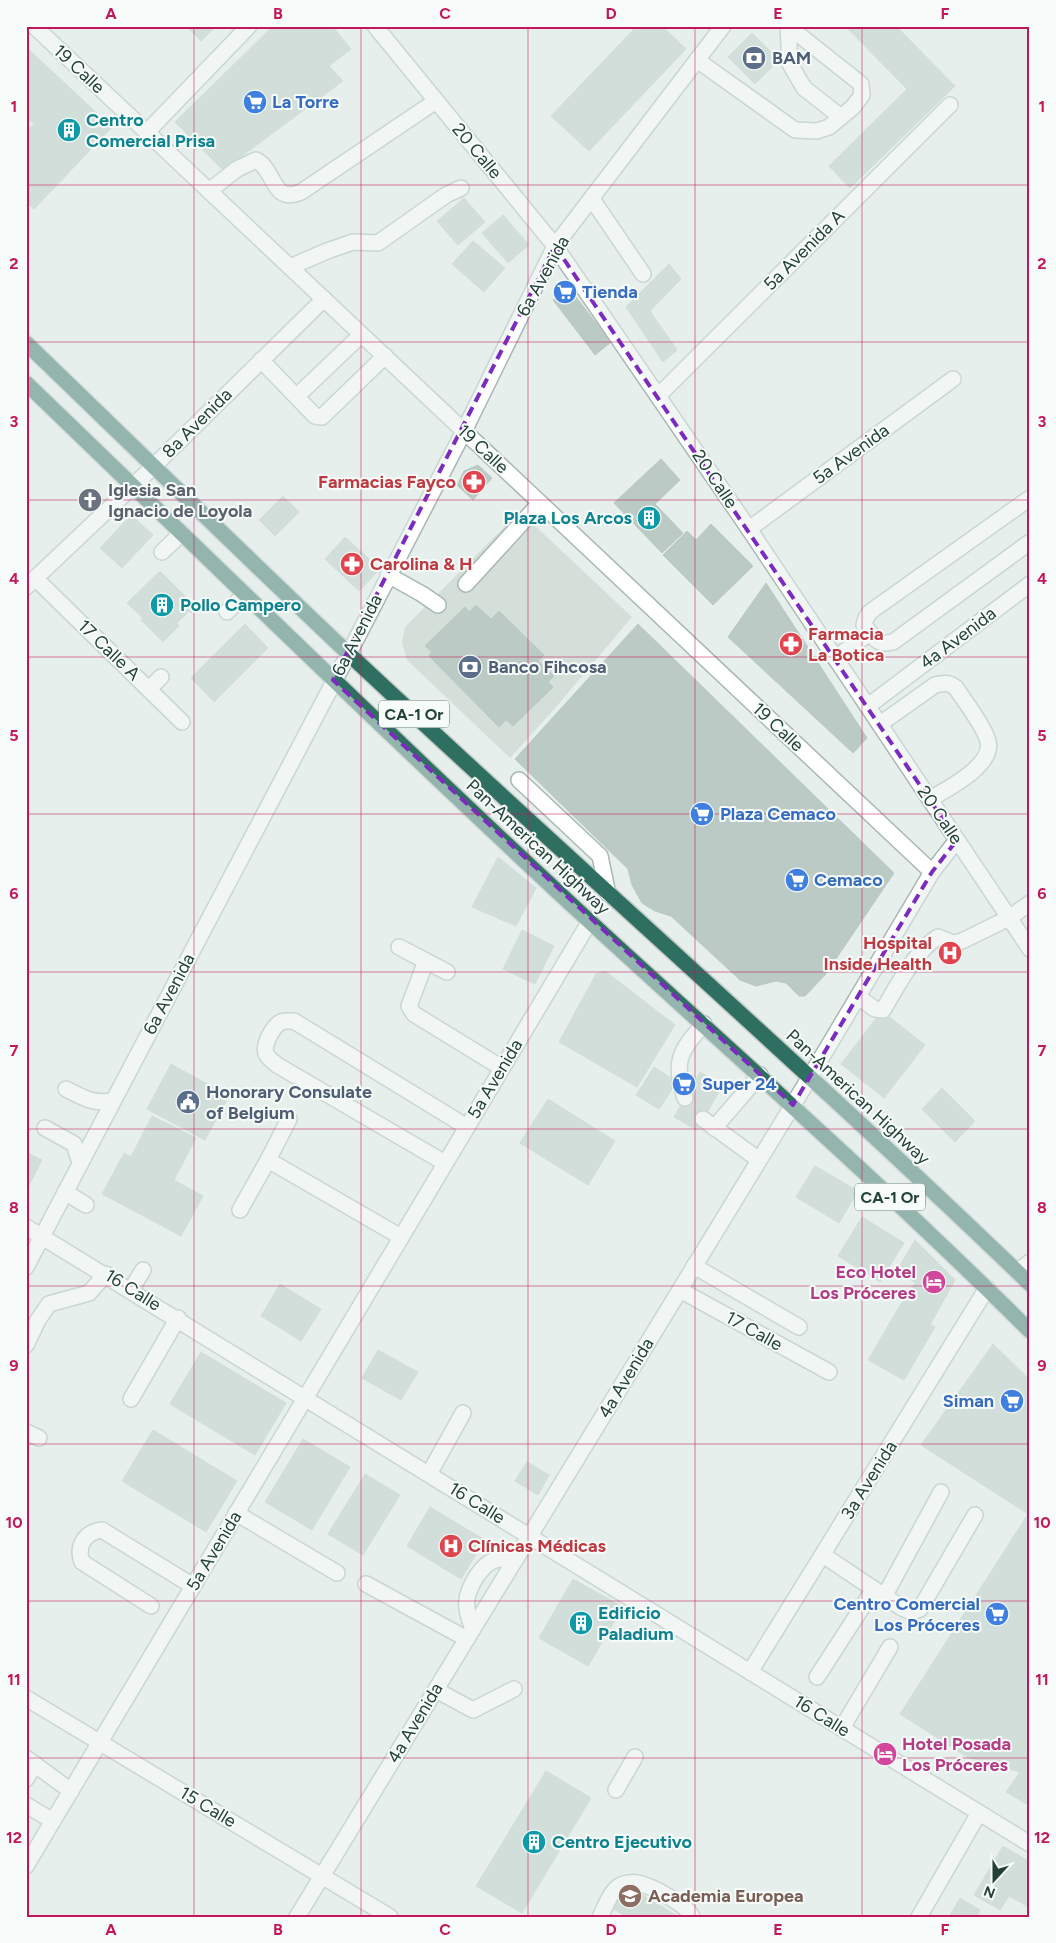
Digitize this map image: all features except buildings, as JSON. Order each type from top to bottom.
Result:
[{"type":"highway","name":"Pan-American Highway","points":[[26,343],[348,653],[608,894],[810,1077],[1030,1284]]},
{"type":"highway","name":"Pan-American Highway","points":[[26,383],[333,680],[590,921],[760,1075],[987,1288],[1030,1331]]},
{"type":"street","name":"19 Calle","points":[[34,26],[932,872]]},
{"type":"street","points":[[147,132],[249,26]]},
{"type":"street","name":"20 Calle","points":[[375,26],[556,246],[749,529],[1030,949]]},
{"type":"street","name":"6a Avenida","points":[[26,1267],[464,431],[556,246],[723,26]]},
{"type":"street","points":[[697,60],[795,130],[817,131],[829,127],[853,108],[862,95],[861,84],[788,26]]},
{"type":"street","points":[[788,26],[790,64],[804,88],[841,117]]},
{"type":"street","points":[[209,191],[237,169],[256,160],[263,165],[275,186],[282,193],[293,195],[301,192],[436,101]]},
{"type":"street","name":"5a Avenida A","points":[[658,396],[950,105]]},
{"type":"street","points":[[290,267],[327,250],[353,242],[378,243],[446,195],[461,188]]},
{"type":"street","points":[[592,199],[643,274]]},
{"type":"street","name":"8a Avenida","points":[[31,583],[154,466],[324,299]]},
{"type":"street","points":[[297,396],[361,335]]},
{"type":"street","points":[[261,360],[315,416],[322,417],[385,356]]},
{"type":"street","name":"5a Avenida","points":[[749,529],[954,379]]},
{"type":"street","points":[[1030,498],[870,612],[864,625],[876,641],[884,644],[893,642],[1030,542]]},
{"type":"street","points":[[466,584],[540,503]]},
{"type":"street","points":[[162,552],[182,533]]},
{"type":"street","points":[[388,575],[438,605]]},
{"type":"street","name":"17 Calle A","points":[[31,583],[149,689],[182,722]]},
{"type":"street","name":"4a Avenida","points":[[868,706],[1030,584]]},
{"type":"street","points":[[227,612],[245,594]]},
{"type":"street","points":[[835,658],[870,633]]},
{"type":"street","points":[[149,689],[160,677]]},
{"type":"street","points":[[880,724],[935,685],[951,684],[956,688],[988,740],[986,753],[982,762],[974,770],[930,799]]},
{"type":"street","points":[[519,780],[600,856],[608,894]]},
{"type":"street","name":"4a Avenida","points":[[298,1917],[810,1077],[932,872],[957,840]]},
{"type":"street","points":[[858,997],[875,1009],[883,1010],[898,984],[930,942],[938,937],[957,943],[1009,918],[1030,903]]},
{"type":"street","name":"5a Avenida","points":[[26,1866],[590,921]]},
{"type":"street","points":[[399,947],[447,972]]},
{"type":"street","points":[[426,961],[409,1006],[410,1010],[502,1068]]},
{"type":"street","points":[[445,1163],[277,1065],[266,1056],[264,1047],[270,1035],[277,1024],[284,1021],[294,1021],[467,1127]]},
{"type":"street","points":[[685,1098],[678,1078],[681,1054],[704,1024]]},
{"type":"street","points":[[759,1160],[709,1124],[760,1075]]},
{"type":"street","points":[[66,1089],[90,1102],[112,1101]]},
{"type":"street","points":[[240,1210],[289,1119]]},
{"type":"street","points":[[45,1128],[74,1144],[80,1163]]},
{"type":"street","points":[[268,1160],[401,1236]]},
{"type":"street","points":[[65,1192],[86,1205]]},
{"type":"street","name":"16 Calle","points":[[26,1227],[43,1235],[1030,1844]]},
{"type":"street","points":[[1017,1272],[1030,1262]]},
{"type":"street","points":[[694,1266],[799,1327]]},
{"type":"street","points":[[131,1290],[143,1270]]},
{"type":"street","points":[[26,1345],[38,1320],[50,1304],[90,1293],[106,1274]]},
{"type":"street","name":"3a Avenida","points":[[750,1672],[987,1288]]},
{"type":"street","name":"17 Calle","points":[[680,1290],[829,1372]]},
{"type":"street","points":[[131,1399],[178,1318]]},
{"type":"street","points":[[429,1474],[463,1413]]},
{"type":"street","points":[[817,1677],[879,1592],[941,1492]]},
{"type":"street","points":[[236,1513],[337,1574]]},
{"type":"street","points":[[822,1556],[902,1608],[912,1612],[920,1609],[975,1515]]},
{"type":"street","points":[[152,1606],[82,1562],[79,1553],[83,1540],[92,1531],[102,1530],[193,1586]]},
{"type":"street","points":[[470,1634],[467,1614],[468,1591],[482,1569],[489,1562],[498,1559],[516,1559]]},
{"type":"street","points":[[366,1584],[470,1634]]},
{"type":"street","points":[[842,1728],[890,1648]]},
{"type":"street","points":[[436,1690],[473,1710],[514,1689]]},
{"type":"street","name":"15 Calle","points":[[26,1698],[390,1917]]},
{"type":"street","points":[[616,1790],[635,1757]]},
{"type":"street","points":[[26,1779],[30,1761],[71,1791]]},
{"type":"street","points":[[26,1805],[53,1821]]},
{"type":"street","points":[[919,1917],[980,1813]]},
{"type":"street","points":[[600,1917],[613,1892],[623,1884],[636,1882],[671,1898],[691,1912],[692,1917]]},
{"type":"highlighted area","points":[[555,246],[957,840],[932,872],[793,1105],[333,680]]},
{"type":"shaded area","points":[[515,516],[530,521],[632,617],[510,758],[407,660],[402,643],[405,627]]},
{"type":"tunnel","points":[[685,1098],[703,1119]]},
{"type":"place","name":"BAM","points":[[754,58]]},
{"type":"place","name":"La Torre","points":[[255,102]]},
{"type":"place","name":"Centro Comercial Prisa","points":[[69,130]]},
{"type":"place","name":"Tienda","points":[[565,292]]},
{"type":"place","name":"Farmacias Fayco","points":[[474,482]]},
{"type":"place","name":"Iglesia San Ignacio de Loyola","points":[[90,500]]},
{"type":"place","name":"Plaza Los Arcos","points":[[649,518]]},
{"type":"place","name":"Carolina & H","points":[[352,564]]},
{"type":"place","name":"Pollo Campero","points":[[162,605]]},
{"type":"place","name":"Farmacia La Botica","points":[[791,644]]},
{"type":"place","name":"Banco Fihcosa","points":[[470,667]]},
{"type":"place","name":"Plaza Cemaco","points":[[702,814]]},
{"type":"place","name":"Cemaco","points":[[797,880]]},
{"type":"place","name":"Hospital Inside Health","points":[[950,953]]},
{"type":"place","name":"Super 24","points":[[684,1084]]},
{"type":"place","name":"Honorary Consulate of Belgium","points":[[188,1102]]},
{"type":"place","name":"Eco Hotel Los Próceres","points":[[934,1282]]},
{"type":"place","name":"Siman","points":[[1012,1401]]},
{"type":"place","name":"Clínicas Médicas","points":[[451,1546]]},
{"type":"place","name":"Centro Comercial Los Próceres","points":[[997,1614]]},
{"type":"place","name":"Edificio Paladium","points":[[581,1623]]},
{"type":"place","name":"Hotel Posada Los Próceres","points":[[885,1754]]},
{"type":"place","name":"Centro Ejecutivo","points":[[534,1842]]},
{"type":"place","name":"Academia Europea","points":[[630,1896]]}]
